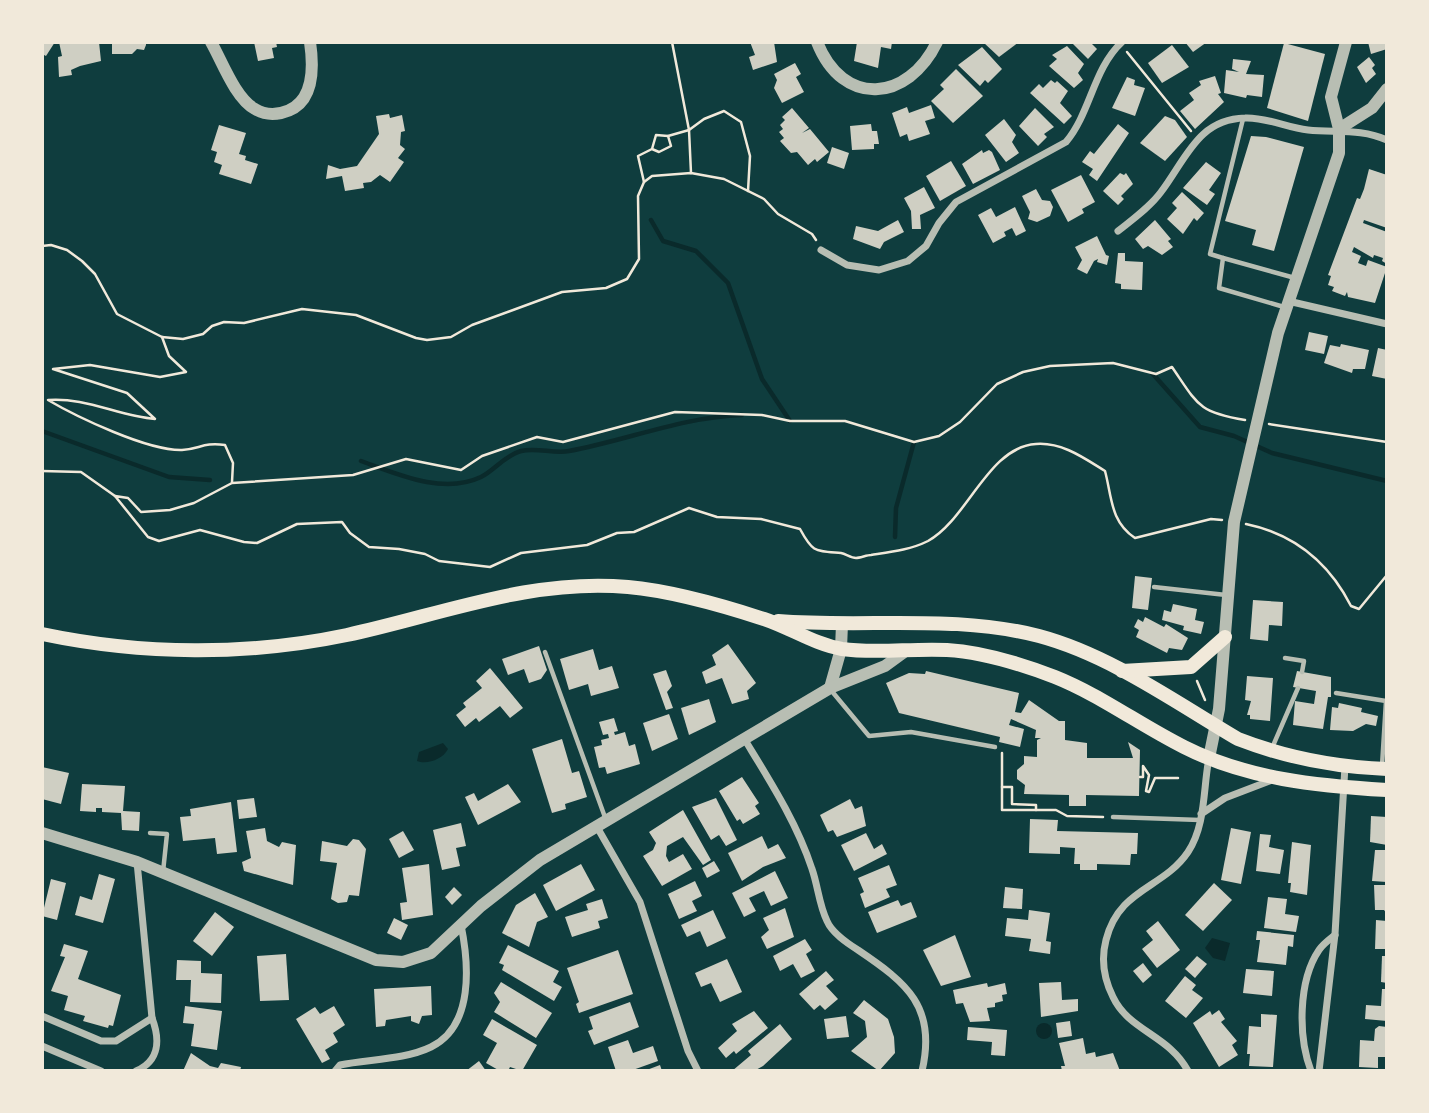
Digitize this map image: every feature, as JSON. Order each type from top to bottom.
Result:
[{"type":"main road","points":[[42,634],[115,646],[214,651],[313,641],[525,591],[595,585],[663,592],[766,620],[806,638],[841,649],[952,650],[993,657],[1057,678],[1209,758],[1274,779],[1344,788],[1387,790]]},
{"type":"main road","points":[[766,620],[842,624],[935,623],[1005,629],[1040,636],[1083,652],[1216,726],[1270,751],[1303,761],[1385,769]]},
{"type":"main road","points":[[1120,671],[1191,667],[1226,638]]},
{"type":"street","points":[[211,42],[240,94],[253,108],[270,115],[285,112],[300,103],[310,87],[314,65],[310,42]]},
{"type":"street","points":[[817,42],[837,77],[855,88],[876,90],[897,85],[914,76],[930,58],[937,42]]},
{"type":"street","points":[[1188,1071],[1182,1059],[1163,1040],[1126,1017],[1105,980],[1103,952],[1111,923],[1125,902],[1178,864],[1197,834],[1216,726],[1226,638],[1234,522],[1278,333],[1339,153],[1339,129],[1331,97],[1346,42]]},
{"type":"street","points":[[821,250],[847,265],[879,270],[908,261],[926,246],[939,223],[956,202],[1066,142],[1079,127],[1110,54],[1121,43]]},
{"type":"street","points":[[1339,129],[1371,108],[1387,89]]},
{"type":"street","points":[[1118,232],[1153,202],[1197,139],[1213,125],[1243,118],[1308,130],[1339,129],[1387,140]]},
{"type":"street","points":[[1287,304],[1387,324]]},
{"type":"street","points":[[830,688],[841,649],[842,624]]},
{"type":"street","points":[[42,833],[137,862],[376,960],[403,962],[431,953],[515,876],[830,688],[885,666],[907,650]]},
{"type":"street","points":[[745,740],[785,806],[812,868],[827,923],[845,941],[897,976],[914,996],[926,1033],[922,1071]]},
{"type":"street","points":[[1320,1071],[1335,934],[1345,766]]},
{"type":"street","points":[[1200,817],[1225,798],[1274,779]]},
{"type":"street","points":[[601,824],[640,902],[688,1051],[698,1071]]},
{"type":"street","points":[[136,1071],[153,1058],[159,1037],[152,1018],[137,862]]},
{"type":"street","points":[[335,1071],[340,1065],[429,1049],[446,1038],[460,1014],[468,961],[461,925]]},
{"type":"street","points":[[1311,1071],[1301,1031],[1302,1003],[1319,950],[1335,934]]},
{"type":"street","points":[[42,1016],[101,1041],[116,1041],[152,1018]]},
{"type":"street","points":[[42,1046],[102,1071]]},
{"type":"lane","points":[[1243,118],[1210,254],[1296,278]]},
{"type":"lane","points":[[1223,258],[1219,288],[1287,304]]},
{"type":"lane","points":[[1154,587],[1228,596]]},
{"type":"lane","points":[[545,652],[601,824]]},
{"type":"lane","points":[[1285,658],[1304,660],[1302,672]]},
{"type":"lane","points":[[830,688],[869,736],[911,732],[995,747]]},
{"type":"lane","points":[[1270,751],[1298,688]]},
{"type":"lane","points":[[1336,693],[1386,701],[1385,769]]},
{"type":"lane","points":[[1113,817],[1200,817]]},
{"type":"lane","points":[[150,832],[167,834],[163,872]]},
{"type":"path","points":[[672,42],[689,130],[691,173]]},
{"type":"path","points":[[1121,43],[1197,139]]},
{"type":"path","points":[[644,182],[638,156],[652,149],[656,135],[689,130],[704,119],[724,111],[741,122],[751,156],[748,191]]},
{"type":"path","points":[[652,149],[659,152],[671,146],[668,135]]},
{"type":"path","points":[[42,246],[51,245],[67,250],[82,261],[95,274],[117,314],[162,337],[183,339],[203,334],[212,326],[224,322],[244,323],[302,309],[356,315],[415,338],[439,339],[562,292],[606,288],[627,279],[639,259],[638,196],[644,182],[652,176],[691,173],[724,179],[764,199],[778,214],[813,234],[821,250]]},
{"type":"path","points":[[162,337],[169,356],[186,372],[160,377],[90,365],[53,369],[127,393],[155,419],[130,417],[69,398],[48,400],[120,435],[181,450],[208,442],[225,446],[233,463],[232,483]]},
{"type":"path","points":[[115,496],[128,498],[141,512],[170,510],[210,498],[232,483],[353,475],[406,459],[461,470],[482,456],[537,437],[563,442],[675,412],[762,415],[790,421],[845,421],[914,442],[939,436],[960,422],[997,384],[1023,372],[1050,366],[1113,363],[1156,374],[1172,366],[1200,408],[1245,420]]},
{"type":"path","points":[[1258,422],[1387,442]]},
{"type":"path","points":[[42,471],[81,472],[115,496],[148,537],[159,541],[200,530],[257,543],[297,524],[342,522],[350,533],[369,547],[399,549],[425,554],[439,561],[490,567],[521,553],[587,545],[617,533],[634,532],[689,508],[717,517],[761,519],[800,529],[809,546],[823,554],[842,553],[856,558],[904,550],[929,540],[949,524],[974,488],[985,481],[998,464],[1015,451],[1036,444],[1075,452],[1105,471],[1114,516],[1123,530],[1135,538],[1211,519],[1225,520]]},
{"type":"path","points":[[1235,522],[1282,535],[1310,552],[1344,592],[1351,606],[1359,608],[1365,604],[1387,575]]},
{"type":"path","points":[[1194,674],[1206,704]]},
{"type":"path","points":[[995,747],[1002,753],[1002,810],[1056,810],[1067,816],[1113,817]]},
{"type":"path","points":[[1140,777],[1143,777],[1143,766],[1149,775],[1146,792],[1149,792],[1155,778],[1178,778]]},
{"type":"path","points":[[1002,787],[1012,787],[1012,804],[1036,805],[1036,810]]},
{"type":"water","points":[[443,743],[448,749],[442,756],[430,762],[417,761],[419,752]]},
{"type":"water","points":[[1212,938],[1230,943],[1225,961],[1213,958],[1205,948]]},
{"type":"water","points":[[1044,1023],[1050,1025],[1050,1037],[1044,1039],[1038,1037],[1036,1031],[1038,1025]]},
{"type":"building","points":[[42,42],[55,42],[46,56],[42,54]]},
{"type":"building","points":[[59,42],[99,42],[101,61],[80,66],[71,70],[72,75],[59,77],[58,57],[62,56]]},
{"type":"building","points":[[112,42],[146,42],[146,45],[144,50],[137,49],[132,54],[112,54]]},
{"type":"building","points":[[254,42],[276,42],[277,47],[272,48],[274,58],[258,61]]},
{"type":"building","points":[[750,42],[774,42],[777,62],[753,70],[749,57],[755,55]]},
{"type":"building","points":[[857,42],[892,42],[891,49],[881,47],[878,68],[854,61]]},
{"type":"building","points":[[983,42],[1019,42],[999,57]]},
{"type":"building","points":[[1071,42],[1090,42],[1097,49],[1088,59]]},
{"type":"building","points":[[1185,42],[1207,42],[1193,52]]},
{"type":"building","points":[[1368,42],[1387,42],[1387,49],[1371,54]]},
{"type":"building","points":[[1284,43],[1325,54],[1308,121],[1267,108]]},
{"type":"building","points":[[1172,45],[1189,67],[1162,83],[1148,63]]},
{"type":"building","points":[[1067,46],[1084,64],[1078,73],[1083,80],[1074,88],[1049,66],[1057,59],[1052,55]]},
{"type":"building","points":[[982,47],[1002,69],[988,83],[985,80],[980,86],[958,65]]},
{"type":"building","points":[[1369,57],[1375,65],[1372,68],[1376,74],[1366,83],[1357,67]]},
{"type":"building","points":[[1233,59],[1251,61],[1246,74],[1264,75],[1262,97],[1247,95],[1246,98],[1224,93],[1226,70],[1239,72],[1232,69]]},
{"type":"building","points":[[795,63],[801,74],[796,77],[804,92],[782,103],[774,88],[777,80],[774,74]]},
{"type":"building","points":[[956,69],[983,96],[953,123],[931,101],[944,89],[940,85]]},
{"type":"building","points":[[1215,76],[1221,93],[1218,94],[1224,102],[1195,129],[1180,111],[1194,100],[1189,93],[1201,85],[1199,81]]},
{"type":"building","points":[[1127,77],[1135,80],[1134,85],[1145,88],[1135,116],[1112,108]]},
{"type":"building","points":[[1051,80],[1055,83],[1057,81],[1068,91],[1060,103],[1072,116],[1064,124],[1030,93],[1039,84],[1043,88]]},
{"type":"building","points":[[931,105],[935,118],[925,121],[930,134],[909,141],[907,134],[900,137],[892,113],[907,107],[909,113]]},
{"type":"building","points":[[792,108],[809,128],[802,133],[810,129],[829,152],[817,162],[815,159],[808,165],[797,152],[791,153],[780,141],[784,138],[779,132],[783,129],[780,125],[785,120],[782,117]]},
{"type":"building","points":[[1035,108],[1054,127],[1044,134],[1047,137],[1038,146],[1019,126]]},
{"type":"building","points":[[389,114],[390,118],[402,115],[405,131],[401,132],[400,145],[405,149],[398,158],[404,162],[390,182],[380,175],[371,182],[363,183],[364,188],[345,191],[342,176],[326,179],[328,165],[340,169],[357,166],[379,134],[376,116]]},
{"type":"building","points":[[1165,116],[1175,120],[1187,137],[1165,161],[1140,143]]},
{"type":"building","points":[[1004,119],[1016,135],[1012,142],[1019,153],[1006,162],[985,135]]},
{"type":"building","points":[[871,124],[872,131],[877,131],[879,144],[874,144],[874,149],[852,150],[850,126]]},
{"type":"building","points":[[1118,124],[1129,133],[1097,181],[1089,175],[1093,169],[1082,162],[1090,151],[1094,154]]},
{"type":"building","points":[[219,125],[246,133],[239,154],[246,156],[245,160],[258,164],[251,184],[219,174],[222,165],[214,162],[217,152],[211,150]]},
{"type":"building","points":[[1251,136],[1304,147],[1274,251],[1252,245],[1256,230],[1225,221]]},
{"type":"building","points":[[832,147],[849,153],[844,169],[827,163]]},
{"type":"building","points":[[982,150],[983,153],[989,150],[992,152],[1000,170],[973,184],[962,164]]},
{"type":"building","points":[[951,161],[966,186],[940,201],[926,176]]},
{"type":"building","points":[[1206,162],[1221,173],[1209,190],[1215,194],[1207,205],[1183,188]]},
{"type":"building","points":[[1369,169],[1387,175],[1387,228],[1364,220],[1363,223],[1387,232],[1387,264],[1382,261],[1383,258],[1374,255],[1373,258],[1354,247],[1352,252],[1361,256],[1358,263],[1366,266],[1368,260],[1387,267],[1375,303],[1348,297],[1347,292],[1345,296],[1332,291],[1334,287],[1328,285],[1331,276],[1328,275],[1357,198],[1360,199],[1364,189]]},
{"type":"building","points":[[1120,173],[1126,173],[1133,184],[1121,196],[1124,199],[1118,205],[1103,191]]},
{"type":"building","points":[[1081,175],[1095,202],[1082,209],[1084,213],[1068,222],[1051,190]]},
{"type":"building","points":[[924,187],[935,208],[920,215],[921,229],[912,229],[911,211],[904,198]]},
{"type":"building","points":[[1036,189],[1042,200],[1050,201],[1053,207],[1050,216],[1037,222],[1028,219],[1030,212],[1022,196]]},
{"type":"building","points":[[1182,192],[1204,213],[1197,221],[1194,218],[1183,234],[1167,219],[1177,208],[1172,203]]},
{"type":"building","points":[[1015,207],[1026,231],[1016,236],[1012,228],[1004,232],[1006,236],[993,243],[978,215],[991,208],[996,217]]},
{"type":"building","points":[[898,220],[904,232],[884,242],[880,249],[853,239],[856,226],[878,231]]},
{"type":"building","points":[[1155,220],[1171,239],[1168,241],[1173,247],[1162,255],[1148,246],[1143,249],[1135,239]]},
{"type":"building","points":[[1097,236],[1109,256],[1107,265],[1097,262],[1098,259],[1087,274],[1077,269],[1082,260],[1075,247]]},
{"type":"building","points":[[1118,253],[1125,253],[1125,261],[1143,262],[1142,290],[1121,289],[1121,284],[1115,283]]},
{"type":"building","points":[[1309,332],[1328,336],[1324,354],[1305,350]]},
{"type":"building","points":[[1341,344],[1369,350],[1365,369],[1353,369],[1352,373],[1324,363],[1330,345],[1340,347]]},
{"type":"building","points":[[1378,348],[1387,350],[1387,379],[1372,376]]},
{"type":"building","points":[[1135,576],[1152,578],[1148,610],[1132,608]]},
{"type":"building","points":[[1253,600],[1283,602],[1282,626],[1269,625],[1268,641],[1250,639]]},
{"type":"building","points":[[1173,604],[1197,609],[1195,620],[1204,622],[1201,634],[1183,630],[1184,626],[1162,620],[1164,610],[1171,612]]},
{"type":"building","points":[[1145,617],[1164,627],[1166,624],[1188,638],[1182,650],[1169,648],[1167,653],[1136,637],[1139,630],[1134,627],[1138,619],[1143,622]]},
{"type":"building","points":[[728,644],[756,683],[747,691],[749,699],[732,704],[722,678],[706,684],[702,672],[716,665],[712,655]]},
{"type":"building","points":[[539,646],[547,670],[541,679],[529,683],[524,669],[508,675],[502,659]]},
{"type":"building","points":[[593,649],[599,670],[612,666],[619,688],[591,696],[588,684],[569,690],[560,659]]},
{"type":"building","points":[[490,668],[523,708],[510,718],[500,706],[479,722],[476,718],[465,727],[456,715],[466,707],[463,703],[482,688],[476,681]]},
{"type":"building","points":[[666,670],[672,686],[667,692],[673,708],[666,710],[653,674]]},
{"type":"building","points":[[926,671],[1019,693],[1015,712],[1021,713],[1029,700],[1059,721],[1065,721],[1065,740],[1087,743],[1087,758],[1133,758],[1128,742],[1140,750],[1139,796],[1086,795],[1086,806],[1069,806],[1069,795],[1024,794],[1025,785],[1017,779],[1017,770],[1024,764],[1024,756],[1037,757],[1037,740],[1041,738],[1035,738],[1036,730],[1011,719],[1009,725],[1024,729],[1020,747],[999,742],[1000,737],[899,713],[886,683],[909,673],[925,674]]},
{"type":"building","points":[[1297,671],[1331,677],[1331,697],[1328,697],[1323,729],[1293,725],[1295,701],[1314,704],[1316,691],[1293,687]]},
{"type":"building","points":[[1247,676],[1273,678],[1270,721],[1250,719],[1250,715],[1247,715],[1251,701],[1245,700]]},
{"type":"building","points":[[709,699],[716,722],[689,735],[681,708]]},
{"type":"building","points":[[1339,703],[1362,708],[1361,712],[1378,716],[1376,726],[1366,724],[1353,731],[1330,730],[1332,707],[1338,708]]},
{"type":"building","points":[[669,714],[678,739],[652,751],[643,723]]},
{"type":"building","points":[[614,718],[618,731],[614,732],[615,735],[625,732],[629,746],[635,744],[640,764],[607,774],[605,767],[599,768],[594,747],[602,745],[601,740],[609,738],[608,734],[603,735],[599,722]]},
{"type":"building","points":[[562,739],[572,773],[579,771],[587,797],[565,804],[566,809],[552,813],[532,749]]},
{"type":"building","points":[[42,767],[69,773],[61,804],[42,799]]},
{"type":"building","points":[[742,777],[759,803],[755,806],[760,814],[743,824],[740,819],[737,821],[719,791]]},
{"type":"building","points":[[82,784],[125,786],[123,811],[140,812],[139,831],[122,830],[121,813],[102,812],[102,808],[96,808],[96,812],[80,811]]},
{"type":"building","points":[[508,784],[521,802],[478,825],[465,797],[474,793],[478,801]]},
{"type":"building","points":[[254,798],[257,817],[239,819],[237,800]]},
{"type":"building","points":[[716,798],[737,840],[726,846],[719,835],[711,840],[692,807]]},
{"type":"building","points":[[850,799],[855,809],[862,806],[866,826],[837,837],[833,830],[828,832],[820,815]]},
{"type":"building","points":[[231,802],[237,852],[217,854],[215,838],[183,841],[180,817],[191,816],[190,809]]},
{"type":"building","points":[[683,810],[711,860],[703,865],[683,837],[667,846],[666,856],[669,862],[683,854],[692,869],[662,886],[643,856],[653,850],[656,843],[649,832]]},
{"type":"building","points":[[1371,816],[1387,817],[1387,845],[1370,842]]},
{"type":"building","points":[[1030,819],[1058,820],[1057,831],[1138,833],[1137,854],[1131,854],[1130,865],[1097,864],[1097,870],[1080,870],[1080,864],[1074,864],[1075,848],[1060,847],[1060,854],[1029,853]]},
{"type":"building","points":[[461,823],[466,846],[456,848],[460,866],[442,870],[433,830]]},
{"type":"building","points":[[265,828],[267,841],[279,847],[282,842],[296,845],[293,885],[244,871],[242,862],[251,858],[246,831]]},
{"type":"building","points":[[1231,828],[1251,832],[1241,884],[1221,880]]},
{"type":"building","points":[[403,831],[414,850],[399,858],[389,839]]},
{"type":"building","points":[[866,833],[874,849],[882,844],[887,854],[854,871],[841,845]]},
{"type":"building","points":[[1260,834],[1271,835],[1269,847],[1284,850],[1280,874],[1256,871]]},
{"type":"building","points":[[762,836],[768,849],[778,844],[786,858],[763,867],[742,881],[728,853]]},
{"type":"building","points":[[353,839],[359,840],[366,849],[359,896],[349,895],[347,902],[338,903],[331,899],[337,863],[320,861],[322,841],[347,846]]},
{"type":"building","points":[[1292,842],[1311,845],[1307,895],[1290,892],[1291,883],[1288,883]]},
{"type":"building","points":[[1375,850],[1387,850],[1387,882],[1372,881]]},
{"type":"building","points":[[714,861],[720,871],[707,878],[702,868]]},
{"type":"building","points":[[429,864],[433,915],[402,920],[400,903],[407,902],[402,868]]},
{"type":"building","points":[[581,864],[595,890],[556,911],[543,885]]},
{"type":"building","points":[[889,865],[897,885],[886,889],[890,897],[865,908],[860,894],[864,892],[858,878]]},
{"type":"building","points":[[775,871],[788,898],[771,906],[764,891],[749,898],[756,911],[744,917],[732,893]]},
{"type":"building","points":[[99,874],[115,879],[103,923],[75,915],[80,896],[92,900]]},
{"type":"building","points":[[51,879],[66,883],[57,920],[42,916]]},
{"type":"building","points":[[695,881],[702,896],[692,901],[697,911],[679,919],[668,894]]},
{"type":"building","points":[[1214,883],[1232,900],[1203,931],[1185,915]]},
{"type":"building","points":[[1374,885],[1387,885],[1387,914],[1384,910],[1375,910]]},
{"type":"building","points":[[454,887],[462,895],[452,905],[445,897]]},
{"type":"building","points":[[1005,887],[1023,889],[1022,909],[1003,908]]},
{"type":"building","points":[[535,893],[548,917],[537,922],[529,947],[502,933],[516,905]]},
{"type":"building","points":[[1268,897],[1287,899],[1285,914],[1299,916],[1296,932],[1264,928]]},
{"type":"building","points":[[602,899],[608,918],[598,921],[600,928],[572,937],[565,917],[588,910],[586,904]]},
{"type":"building","points":[[898,900],[901,906],[911,902],[917,917],[877,933],[868,912]]},
{"type":"building","points":[[785,908],[794,937],[767,949],[761,937],[769,930],[763,918]]},
{"type":"building","points":[[713,910],[726,938],[707,947],[700,931],[687,937],[681,925]]},
{"type":"building","points":[[1029,910],[1050,913],[1046,941],[1051,942],[1050,954],[1029,951],[1031,939],[1005,936],[1007,918],[1028,920]]},
{"type":"building","points":[[215,912],[234,927],[212,956],[193,941]]},
{"type":"building","points":[[394,918],[408,925],[401,940],[387,933]]},
{"type":"building","points":[[1376,920],[1387,921],[1387,949],[1375,949]]},
{"type":"building","points":[[1158,921],[1180,950],[1157,968],[1142,949],[1153,940],[1146,931]]},
{"type":"building","points":[[1257,931],[1294,935],[1293,947],[1288,946],[1286,965],[1257,962],[1260,940],[1256,940]]},
{"type":"building","points":[[955,935],[971,977],[941,986],[923,950]]},
{"type":"building","points":[[805,939],[812,950],[806,954],[815,971],[801,978],[793,964],[780,971],[773,956]]},
{"type":"building","points":[[64,944],[88,951],[78,979],[121,995],[113,1026],[109,1025],[108,1028],[83,1021],[85,1016],[64,1010],[68,996],[51,991],[65,957],[60,956]]},
{"type":"building","points":[[508,945],[559,971],[553,982],[562,987],[554,1001],[502,970],[504,965],[499,963]]},
{"type":"building","points":[[618,950],[633,994],[579,1013],[576,1004],[579,1002],[567,968]]},
{"type":"building","points":[[286,954],[289,1000],[260,1001],[257,956]]},
{"type":"building","points":[[1197,956],[1207,964],[1195,978],[1185,969]]},
{"type":"building","points":[[1382,956],[1387,956],[1387,983],[1381,982]]},
{"type":"building","points":[[727,959],[742,992],[720,1002],[711,983],[701,987],[695,973]]},
{"type":"building","points":[[177,960],[201,961],[201,973],[222,974],[221,1003],[190,1002],[191,980],[176,980]]},
{"type":"building","points":[[1143,963],[1152,975],[1143,983],[1133,971]]},
{"type":"building","points":[[1246,969],[1274,971],[1272,996],[1243,993]]},
{"type":"building","points":[[826,971],[834,980],[826,986],[838,999],[825,1010],[820,1005],[814,1010],[799,994]]},
{"type":"building","points":[[1185,976],[1196,985],[1192,990],[1203,998],[1186,1018],[1165,1001]]},
{"type":"building","points":[[501,982],[552,1013],[536,1038],[494,1012],[500,1002],[494,993]]},
{"type":"building","points":[[1061,982],[1062,1000],[1078,999],[1078,1011],[1041,1017],[1039,983]]},
{"type":"building","points":[[987,983],[988,987],[1005,983],[1007,994],[1002,995],[1003,1001],[995,1003],[995,1007],[987,1008],[990,1021],[970,1022],[963,1003],[956,1004],[953,990]]},
{"type":"building","points":[[431,986],[432,1015],[422,1016],[419,1024],[411,1021],[411,1016],[386,1020],[385,1026],[376,1027],[374,989]]},
{"type":"building","points":[[1382,989],[1387,989],[1387,1021],[1365,1019],[1366,1005],[1381,1006]]},
{"type":"building","points":[[864,1000],[888,1019],[894,1037],[895,1053],[879,1071],[851,1051],[867,1037],[865,1021],[853,1013]]},
{"type":"building","points":[[630,1002],[639,1027],[594,1045],[588,1031],[593,1029],[589,1017]]},
{"type":"building","points":[[185,1006],[222,1011],[217,1050],[191,1046],[194,1024],[183,1023]]},
{"type":"building","points":[[334,1006],[345,1025],[333,1033],[338,1042],[325,1050],[330,1059],[322,1063],[296,1019],[315,1007],[320,1014]]},
{"type":"building","points":[[1219,1010],[1225,1019],[1221,1022],[1237,1041],[1232,1045],[1238,1055],[1219,1067],[1193,1023],[1210,1011],[1212,1015]]},
{"type":"building","points":[[754,1011],[768,1028],[736,1054],[734,1051],[726,1058],[718,1048],[737,1031],[732,1024]]},
{"type":"building","points":[[1261,1014],[1277,1015],[1273,1067],[1249,1066],[1249,1026],[1261,1027]]},
{"type":"building","points":[[846,1016],[849,1037],[827,1039],[824,1019]]},
{"type":"building","points":[[492,1019],[537,1045],[522,1071],[510,1067],[508,1071],[500,1071],[486,1063],[497,1043],[483,1035]]},
{"type":"building","points":[[1070,1021],[1072,1036],[1058,1038],[1056,1023]]},
{"type":"building","points":[[780,1024],[792,1039],[754,1071],[732,1071],[751,1055],[748,1051]]},
{"type":"building","points":[[1379,1026],[1387,1027],[1387,1057],[1378,1057],[1378,1068],[1359,1067],[1360,1040],[1374,1041],[1375,1029]]},
{"type":"building","points":[[968,1027],[1007,1030],[1005,1056],[991,1055],[992,1042],[967,1040]]},
{"type":"building","points":[[1083,1038],[1086,1054],[1095,1052],[1096,1057],[1113,1053],[1120,1071],[1062,1071],[1061,1066],[1065,1066],[1059,1043]]},
{"type":"building","points":[[628,1040],[633,1053],[653,1046],[658,1061],[630,1071],[616,1071],[608,1047]]},
{"type":"building","points":[[191,1053],[210,1066],[218,1068],[221,1063],[241,1067],[240,1071],[183,1071]]},
{"type":"building","points":[[479,1061],[486,1071],[466,1071]]},
{"type":"building","points":[[660,1065],[662,1071],[644,1071]]},
{"type":"waterway","points":[[651,220],[663,241],[696,251],[728,283],[762,379],[790,421]]},
{"type":"waterway","points":[[1152,373],[1200,427],[1234,436],[1272,453],[1387,481]]},
{"type":"waterway","points":[[361,461],[420,481],[451,484],[481,477],[521,451],[569,451],[676,424],[742,415]]},
{"type":"waterway","points":[[42,431],[169,477],[210,480]]},
{"type":"waterway","points":[[895,537],[896,508],[914,442]]}]
